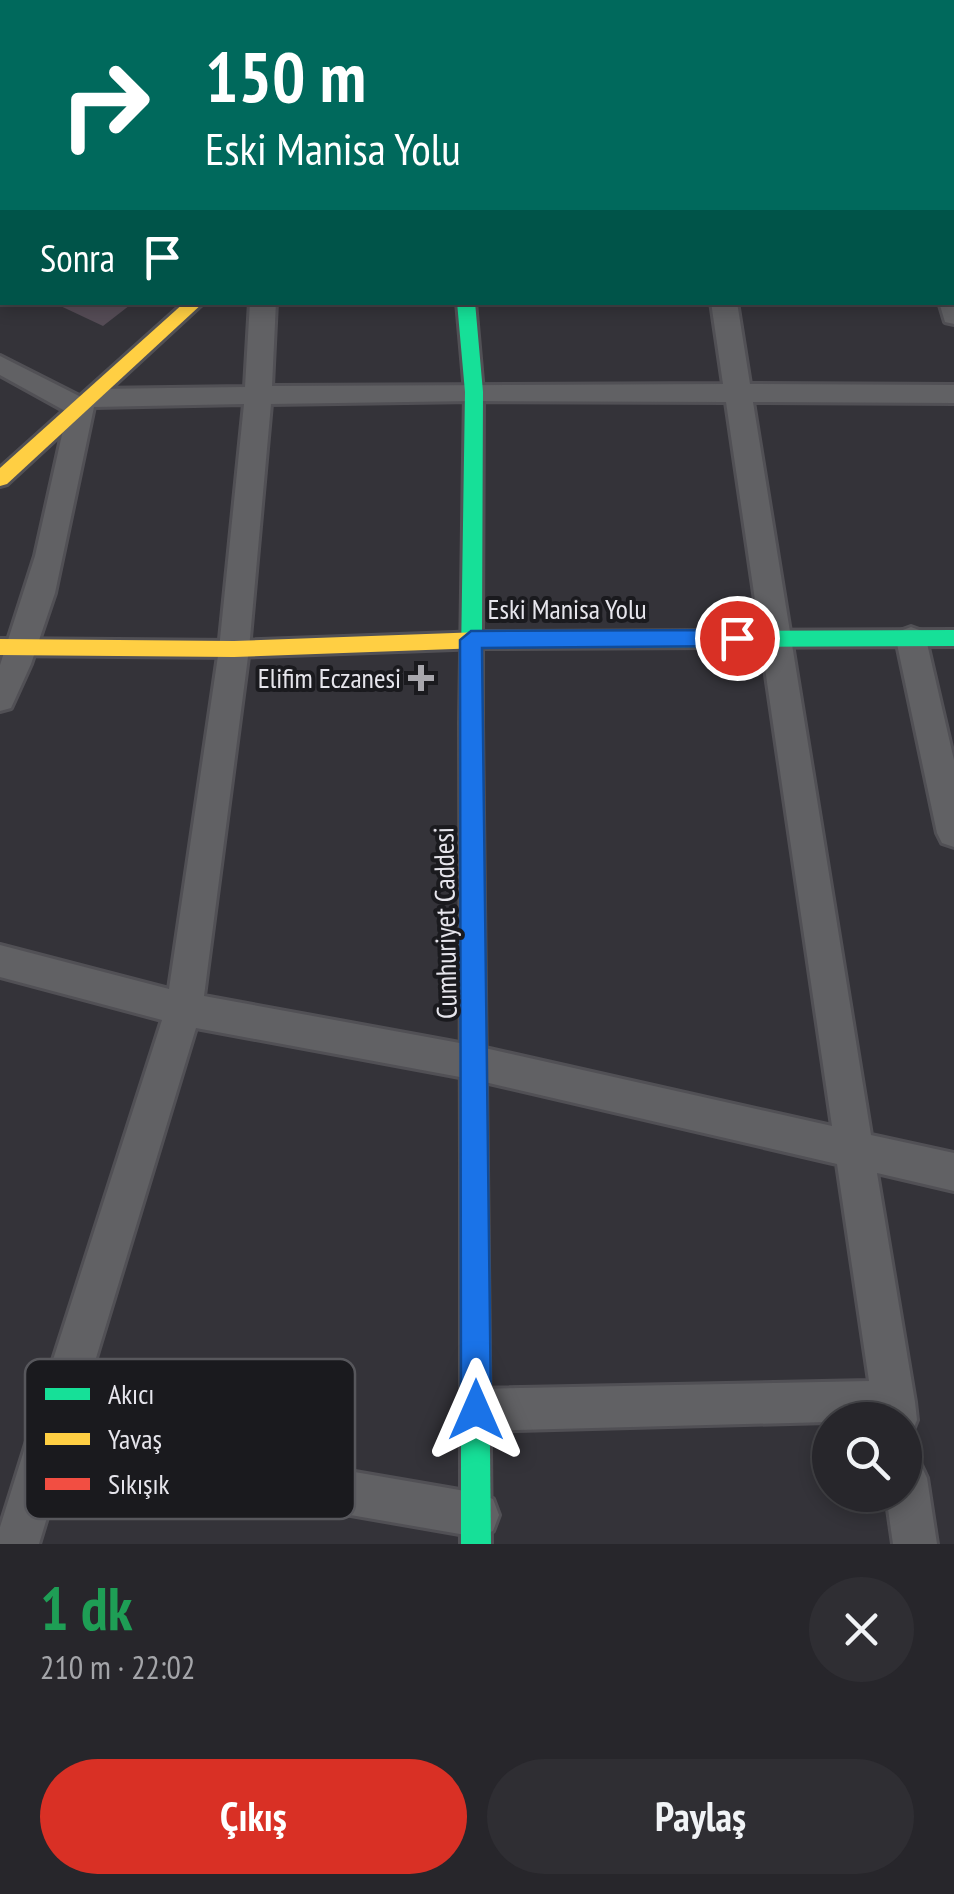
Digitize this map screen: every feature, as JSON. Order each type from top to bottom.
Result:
[{"type":"main road","points":[[0,480],[193,305]]},
{"type":"main road","name":"Cumhuriyet Caddesi","points":[[466,305],[474,392],[471,640],[476,1529]]},
{"type":"main road","name":"Eski Manisa Yolu","points":[[13,647],[234,649],[471,640],[954,638]]},
{"type":"street","points":[[74,1359],[184,1009],[234,649],[263,305]]},
{"type":"street","points":[[724,305],[894,1402]]},
{"type":"street","points":[[0,364],[87,403],[474,392],[954,394]]},
{"type":"street","points":[[0,699],[13,647],[57,526],[87,403]]},
{"type":"street","points":[[911,638],[954,833]]},
{"type":"street","points":[[0,961],[184,1009],[476,1063],[954,1172]]},
{"type":"street","points":[[476,1410],[812,1411]]},
{"type":"street","points":[[355,1504],[476,1529]]},
{"type":"street","points":[[910,1512],[915,1544]]},
{"type":"street","points":[[17,1544],[25,1517]]},
{"type":"building","points":[[58,305],[130,305],[103,326]]},
{"type":"traffic: fast","points":[[466,305],[474,392],[471,723]]},
{"type":"traffic: fast","points":[[481,640],[954,638]]},
{"type":"traffic: fast","points":[[474,1167],[476,1544]]},
{"type":"traffic: slow","points":[[0,479],[193,305]]},
{"type":"traffic: slow","points":[[0,647],[234,649],[481,640]]},
{"type":"traffic: jam","points":[[471,723],[474,1167]]},
{"type":"place","name":"Elifim Eczanesi","points":[[421,678]]},
{"type":"route","points":[[476,1410],[471,640],[737,638]]}]
